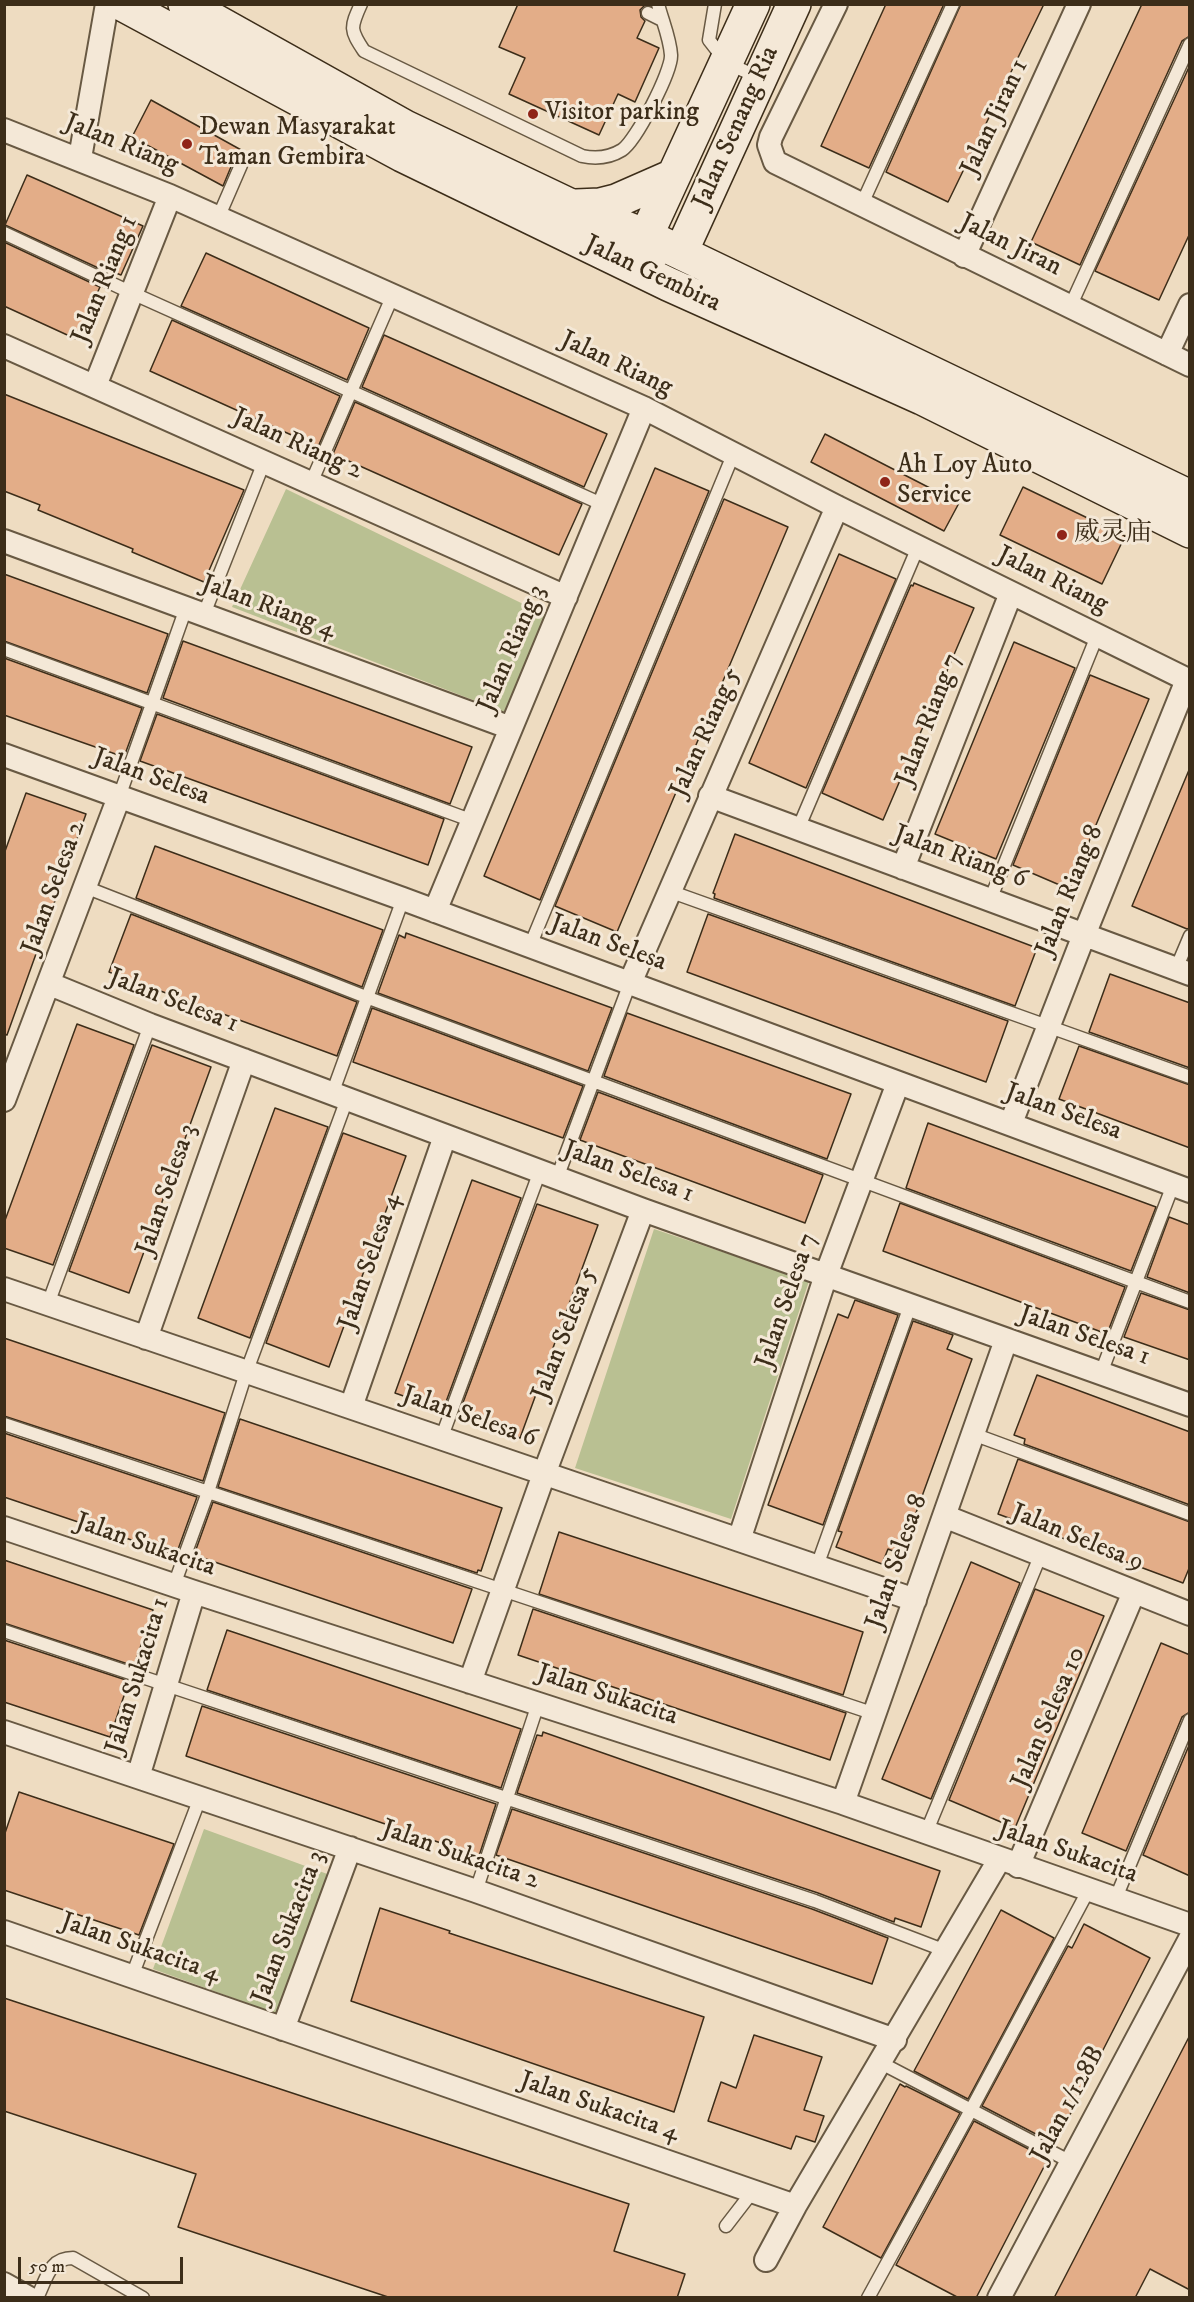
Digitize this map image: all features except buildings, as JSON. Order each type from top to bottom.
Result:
[{"type":"main road","name":"Jalan Gembira","points":[[122,4],[402,155],[654,259],[1190,497]]},
{"type":"main road","name":"Jalan Gembira","points":[[185,4],[405,128],[571,207],[654,259],[922,398],[1190,531]]},
{"type":"main road","name":"Jalan Senang Ria","points":[[654,259],[673,176],[753,4]]},
{"type":"main road","name":"Jalan Senang Ria","points":[[654,259],[760,78],[794,4]]},
{"type":"main road","points":[[571,207],[600,205],[616,201],[673,176]]},
{"type":"street","points":[[80,158],[107,4]]},
{"type":"street","name":"Jalan Jiran","points":[[836,4],[769,145],[775,162],[1190,365]]},
{"type":"street","name":"Jalan Jiran 1","points":[[964,256],[1079,4]]},
{"type":"street","name":"Jalan Riang","points":[[4,129],[170,196],[644,408],[733,455],[1188,680]]},
{"type":"street","name":"Jalan Riang 1","points":[[94,386],[170,196]]},
{"type":"street","points":[[1167,354],[1190,305]]},
{"type":"street","name":"Jalan Riang 2","points":[[4,346],[566,597]]},
{"type":"street","name":"Jalan Riang 3","points":[[435,911],[644,408]]},
{"type":"street","name":"Jalan Riang 5","points":[[630,983],[837,507]]},
{"type":"street","name":"Jalan Riang 4","points":[[4,541],[511,728]]},
{"type":"street","name":"Jalan Riang 7","points":[[903,868],[1011,593]]},
{"type":"street","name":"Jalan Riang 8","points":[[1011,1124],[1084,935],[1188,680]]},
{"type":"street","name":"Jalan Selesa","points":[[4,755],[403,899],[1181,1188]]},
{"type":"street","name":"Jalan Riang 6","points":[[710,796],[1183,971]]},
{"type":"street","name":"Jalan Selesa 2","points":[[4,1100],[50,984],[119,797]]},
{"type":"street","name":"Jalan Selesa 1","points":[[50,984],[150,1026],[643,1210],[1190,1405]]},
{"type":"street","name":"Jalan Selesa 3","points":[[146,1338],[244,1060]]},
{"type":"street","name":"Jalan Selesa 7","points":[[739,1540],[826,1275],[898,1083]]},
{"type":"street","name":"Jalan Selesa 4","points":[[351,1407],[445,1136]]},
{"type":"street","name":"Jalan Selesa 5","points":[[470,1682],[543,1474],[643,1210]]},
{"type":"street","name":"Jalan Selesa 6","points":[[4,1289],[915,1600]]},
{"type":"street","name":"Jalan Selesa 8","points":[[843,1803],[1006,1340]]},
{"type":"street","name":"Jalan Selesa 9","points":[[944,1516],[1190,1614]]},
{"type":"street","name":"Jalan Sukacita","points":[[4,1528],[184,1589],[843,1803],[1190,1925]]},
{"type":"street","name":"Jalan Sukacita 1","points":[[138,1777],[166,1685],[184,1589]]},
{"type":"street","name":"Jalan Selesa 10","points":[[1009,1863],[1134,1592]]},
{"type":"street","name":"Jalan Sukacita 2","points":[[4,1732],[476,1891],[895,2040]]},
{"type":"street","name":"Jalan Sukacita 3","points":[[283,2029],[350,1848]]},
{"type":"street","points":[[766,2260],[795,2206],[946,1951],[1009,1863]]},
{"type":"street","name":"Jalan Sukacita 4","points":[[4,1932],[795,2206]]},
{"type":"street","name":"Jalan 1/128B","points":[[999,2298],[1190,1939]]},
{"type":"street","points":[[4,2284],[29,2298]]},
{"type":"lane","points":[[361,4],[352,23],[352,33],[364,51],[582,156],[598,159],[624,149],[636,134],[668,72],[671,55],[658,4]]},
{"type":"lane","points":[[715,4],[709,40],[727,63],[760,78]]},
{"type":"lane","points":[[861,206],[953,4]]},
{"type":"lane","points":[[648,13],[662,20]]},
{"type":"lane","points":[[1070,307],[1190,44]]},
{"type":"lane","points":[[218,218],[241,165]]},
{"type":"lane","points":[[4,233],[604,505]]},
{"type":"lane","points":[[311,483],[393,295]]},
{"type":"lane","points":[[530,946],[733,455]]},
{"type":"lane","points":[[119,797],[151,702],[264,462]]},
{"type":"lane","points":[[798,829],[918,547]]},
{"type":"lane","points":[[990,900],[1097,636]]},
{"type":"lane","points":[[4,649],[473,820]]},
{"type":"lane","points":[[85,887],[366,997],[1190,1302]]},
{"type":"lane","points":[[669,891],[1190,1077]]},
{"type":"lane","points":[[184,1589],[208,1492],[340,1096],[366,997],[403,899]]},
{"type":"lane","points":[[1183,971],[1190,936]]},
{"type":"lane","points":[[441,1439],[549,1174],[593,1081],[630,983]]},
{"type":"lane","points":[[48,1304],[150,1026]]},
{"type":"lane","points":[[1101,1372],[1136,1282],[1181,1188]]},
{"type":"lane","points":[[817,1566],[910,1306]]},
{"type":"lane","points":[[4,1424],[503,1588],[875,1714]]},
{"type":"lane","points":[[973,1434],[1190,1514]]},
{"type":"lane","points":[[926,1833],[1041,1554]]},
{"type":"lane","points":[[4,1631],[815,1901],[946,1951]]},
{"type":"lane","points":[[476,1891],[538,1704]]},
{"type":"lane","points":[[1115,1900],[1190,1720]]},
{"type":"lane","points":[[132,1976],[200,1798]]},
{"type":"lane","points":[[868,2298],[1088,1891]]},
{"type":"lane","points":[[881,2063],[1071,2162]]},
{"type":"lane","points":[[726,2226],[753,2191]]},
{"type":"lane","points":[[38,2298],[53,2264],[62,2258],[73,2258],[143,2298]]},
{"type":"green space","points":[[286,489],[548,616],[504,712],[232,607]]},
{"type":"green space","points":[[654,1229],[809,1281],[731,1519],[575,1468]]},
{"type":"green space","points":[[204,1829],[330,1875],[280,2015],[153,1969]]},
{"type":"place","name":"Visitor parking","points":[[533,114]]},
{"type":"place","name":"Dewan Masyarakat Taman Gembira","points":[[187,144]]},
{"type":"place","name":"Ah Loy Auto Service","points":[[885,482]]},
{"type":"place","name":"威灵庙","points":[[1062,535]]}]
